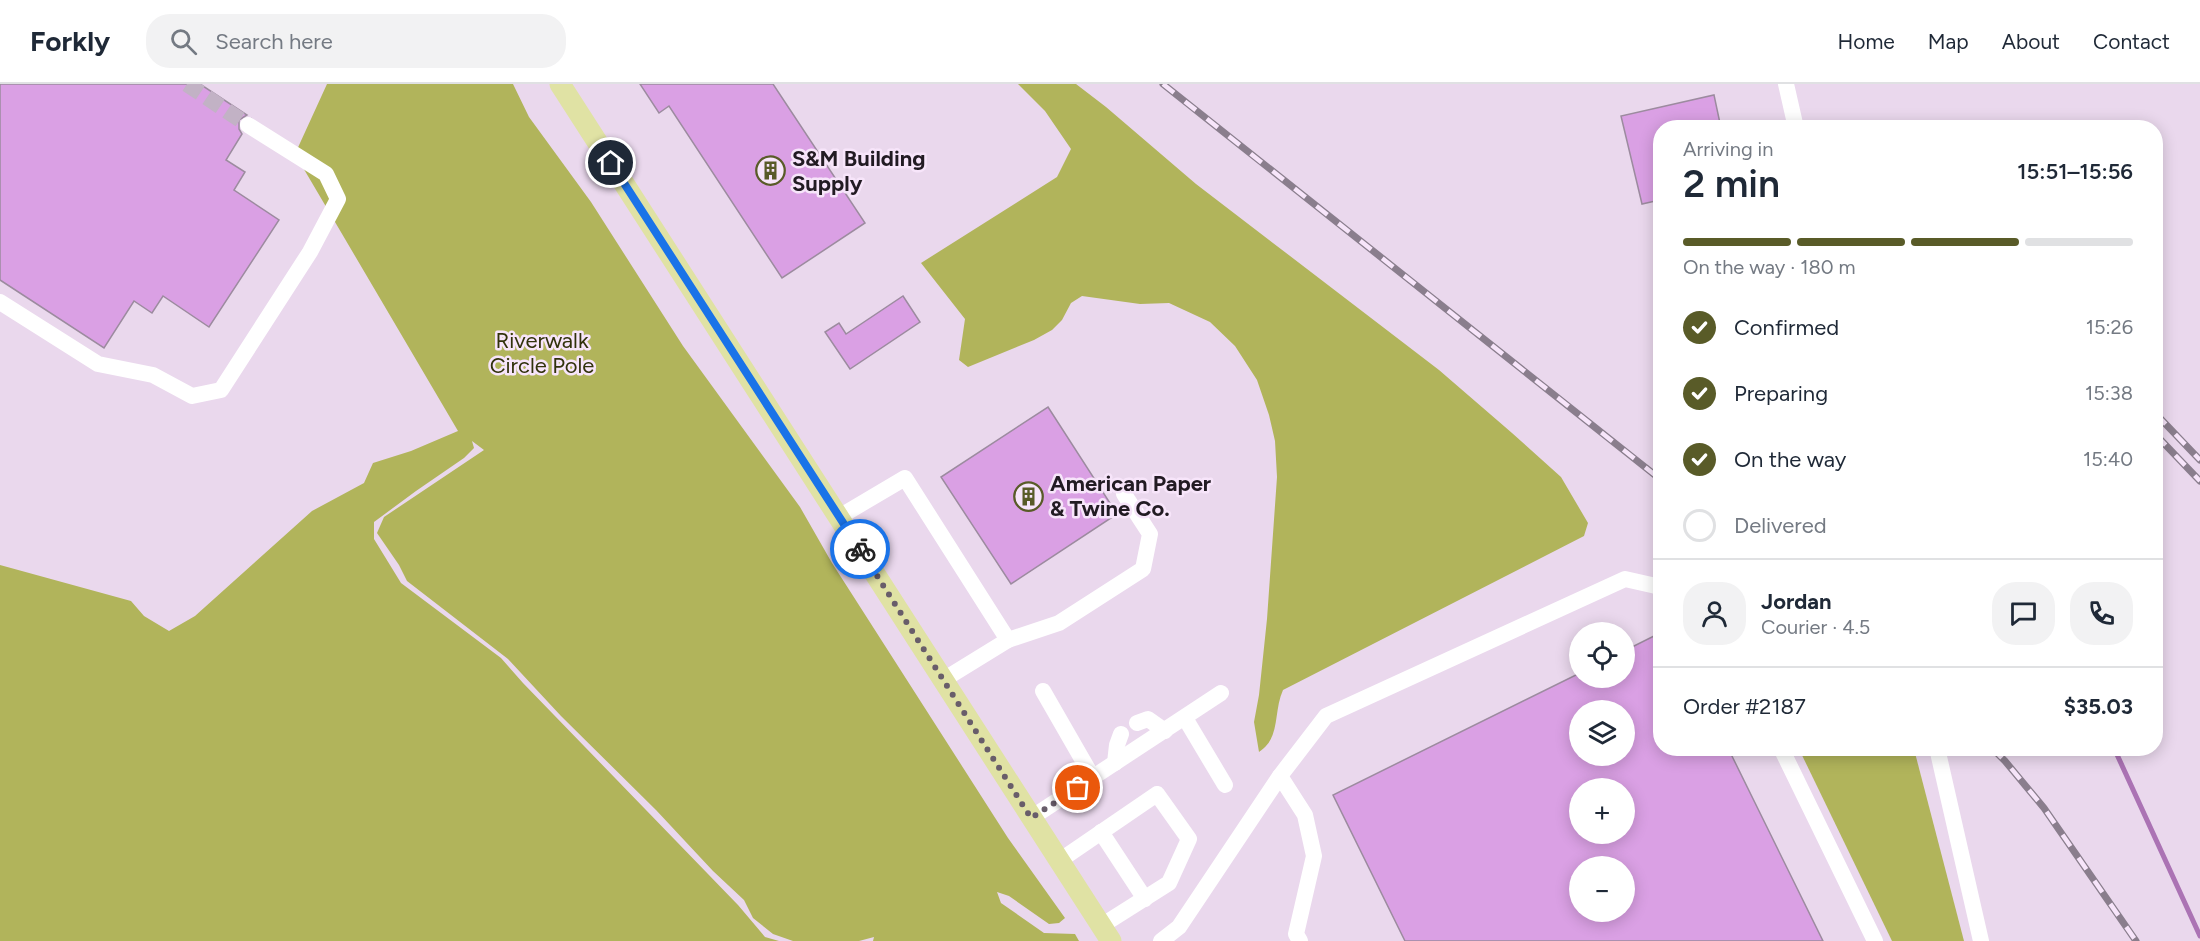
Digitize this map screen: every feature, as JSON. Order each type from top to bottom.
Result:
[{"type":"main road","points":[[560,84],[1106,933]]},
{"type":"street","points":[[1786,84],[1794,120]]},
{"type":"street","points":[[0,302],[98,364],[153,375],[192,396],[221,390],[310,252],[338,199],[326,174],[248,125]]},
{"type":"street","points":[[839,517],[905,478],[1008,640]]},
{"type":"street","points":[[943,680],[1008,640],[1059,623],[1143,570],[1150,534],[1124,494]]},
{"type":"street","points":[[1161,941],[1179,927],[1280,776],[1326,716],[1625,579],[1653,585]]},
{"type":"street","points":[[1043,691],[1093,778]]},
{"type":"street","points":[[1031,818],[1221,693]]},
{"type":"street","points":[[1185,718],[1226,785]]},
{"type":"street","points":[[1137,723],[1148,719],[1165,731]]},
{"type":"street","points":[[1115,763],[1121,734]]},
{"type":"street","points":[[1784,756],[1875,941]]},
{"type":"street","points":[[1939,756],[1981,941]]},
{"type":"street","points":[[1280,776],[1305,815],[1314,856],[1296,934],[1300,941]]},
{"type":"street","points":[[1059,861],[1157,794],[1189,839],[1169,883],[1145,899],[1106,933]]},
{"type":"street","points":[[1101,832],[1145,899]]},
{"type":"green space","name":"Riverwalk Circle Pole","points":[[327,84],[513,84],[529,117],[591,202],[683,346],[800,507],[832,563],[1008,838],[1065,918],[1059,923],[1049,924],[1009,896],[997,892],[1001,903],[1044,933],[1075,934],[1079,941],[873,941],[874,937],[859,941],[793,941],[773,934],[753,918],[744,900],[561,716],[508,659],[407,581],[377,533],[384,517],[484,450],[472,441],[474,448],[464,458],[374,522],[374,539],[401,583],[501,658],[738,905],[765,937],[779,941],[0,941],[0,565],[131,601],[144,616],[169,631],[195,616],[312,511],[364,483],[373,463],[411,451],[458,431],[295,154]]},
{"type":"green space","points":[[1018,84],[1076,84],[1196,184],[1439,370],[1561,477],[1588,523],[1584,536],[1283,690],[1271,740],[1259,752],[1254,722],[1267,619],[1277,477],[1275,441],[1257,380],[1235,346],[1210,322],[1169,303],[1140,304],[1082,296],[1071,303],[1062,320],[1052,330],[1034,340],[968,367],[959,360],[965,319],[921,263],[1057,177],[1071,149],[1045,111]]},
{"type":"green space","points":[[1802,756],[1916,756],[1964,941],[1892,941]]},
{"type":"building","points":[[0,84],[200,84],[247,115],[239,120],[239,129],[242,134],[226,160],[245,172],[234,190],[279,220],[209,327],[163,296],[152,313],[134,301],[104,348],[0,280]]},
{"type":"building","name":"S&M Building Supply","points":[[640,84],[773,84],[865,223],[782,278],[669,106],[659,113]]},
{"type":"building","points":[[1714,95],[1719,120],[1653,120],[1653,202],[1642,204],[1621,116]]},
{"type":"building","points":[[903,296],[920,322],[850,369],[825,332],[839,323],[846,334]]},
{"type":"building","name":"American Paper & Twine Co.","points":[[1048,407],[1117,514],[1011,584],[941,477]]},
{"type":"building","points":[[1653,636],[1653,756],[1732,756],[1823,941],[1405,941],[1333,795],[1569,678],[1569,688],[1635,688],[1635,646]]},
{"type":"waterway","points":[[2118,756],[2200,936]]},
{"type":"tunnel","points":[[187,84],[248,125]]},
{"type":"railway","points":[[1163,84],[1653,473]]},
{"type":"railway","points":[[2163,421],[2200,460]]},
{"type":"railway","points":[[2163,442],[2200,481]]},
{"type":"railway","points":[[2000,756],[2044,808],[2136,941]]},
{"type":"way so far","points":[[860,549],[1031,818],[1078,788]]},
{"type":"place","name":"S&M Building Supply","points":[[771,171]]},
{"type":"place","name":"American Paper & Twine Co.","points":[[1029,496]]},
{"type":"route","points":[[611,163],[860,549]]}]
